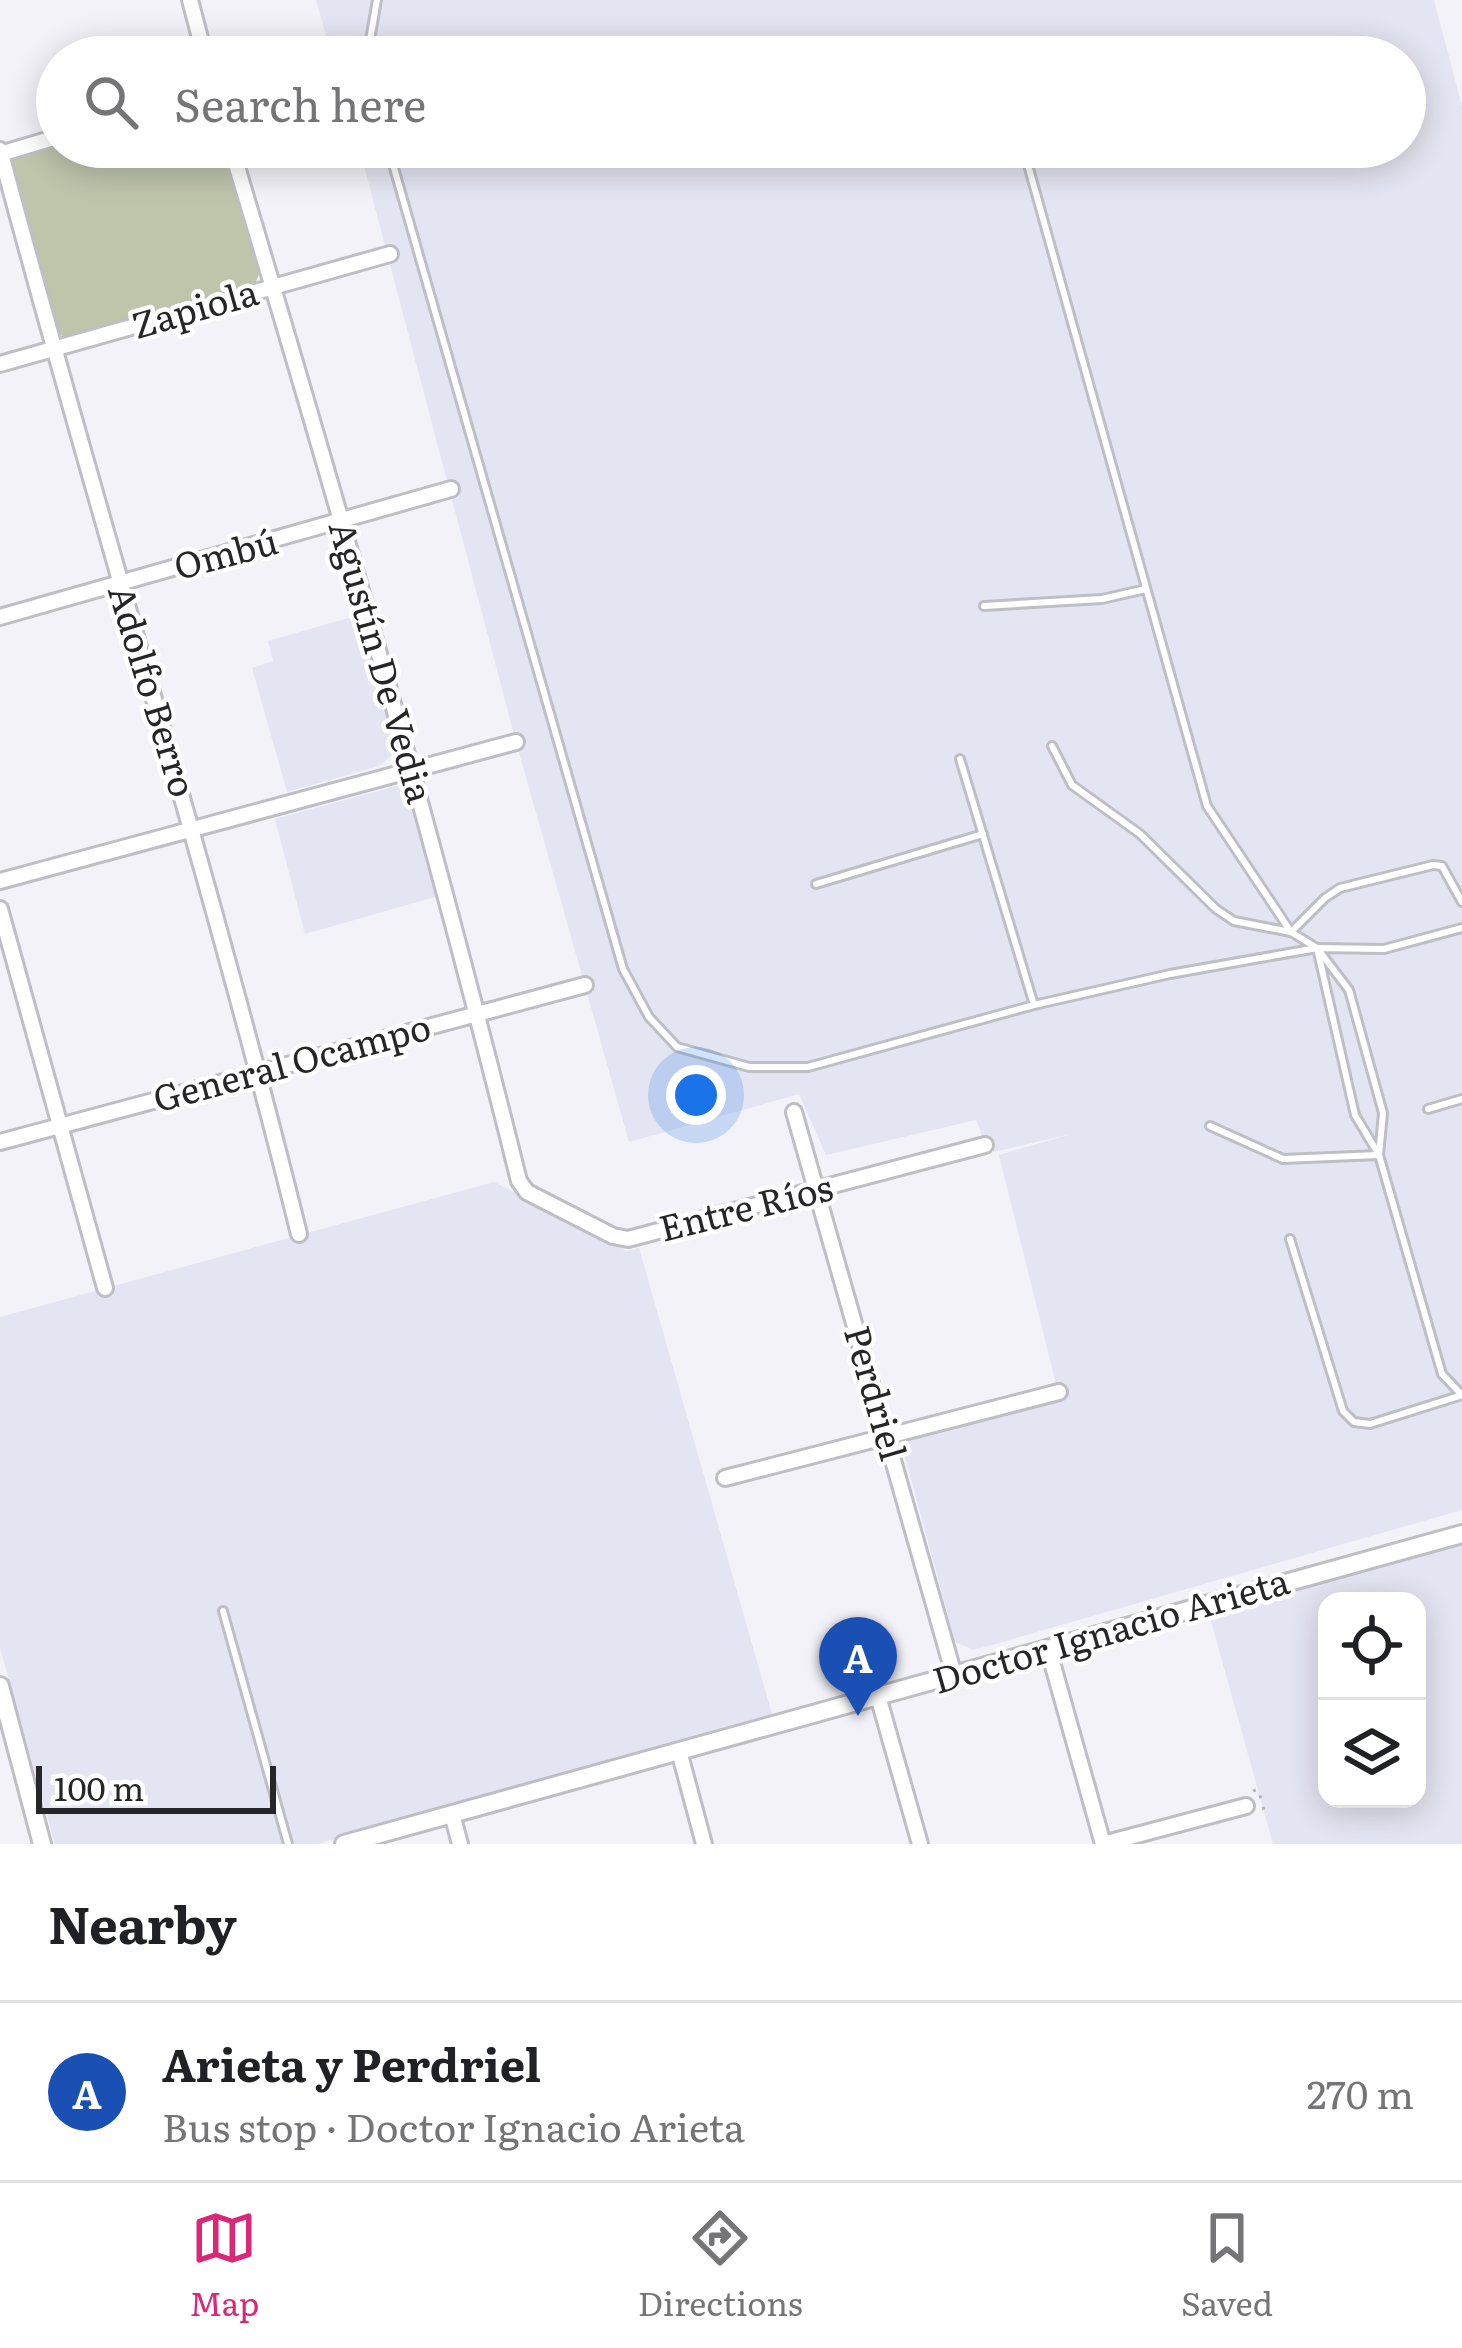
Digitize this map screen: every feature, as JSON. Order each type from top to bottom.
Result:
[{"type":"street","points":[[190,0],[199,36]]},
{"type":"street","points":[[0,152],[36,143]]},
{"type":"street","name":"Adolfo Berro","points":[[0,152],[193,829],[299,1234]]},
{"type":"street","name":"Agustín De Vedia","points":[[237,168],[343,521],[519,1181]]},
{"type":"street","name":"Zapiola","points":[[0,364],[390,254]]},
{"type":"street","name":"Ombú","points":[[0,616],[451,489]]},
{"type":"street","points":[[0,880],[517,742]]},
{"type":"street","points":[[0,908],[105,1288]]},
{"type":"street","name":"General Ocampo","points":[[0,1142],[585,985]]},
{"type":"street","name":"Perdriel","points":[[794,1112],[954,1675]]},
{"type":"street","name":"Entre Ríos","points":[[519,1181],[542,1202],[628,1239],[985,1145]]},
{"type":"street","points":[[725,1478],[1059,1392]]},
{"type":"street","name":"Doctor Ignacio Arieta","points":[[344,1844],[1462,1534]]},
{"type":"street","points":[[1048,1648],[1102,1844],[1242,1806]]},
{"type":"street","points":[[0,1686],[42,1844]]},
{"type":"street","points":[[878,1696],[920,1844]]},
{"type":"street","points":[[679,1751],[704,1844]]},
{"type":"street","points":[[452,1814],[460,1844]]},
{"type":"lane","points":[[371,36],[377,0]]},
{"type":"lane","points":[[394,168],[623,969],[662,1034],[677,1048],[749,1067],[808,1066],[1170,974],[1317,948],[1384,950],[1462,928]]},
{"type":"lane","points":[[1029,168],[1207,806],[1291,932]]},
{"type":"lane","points":[[984,606],[1102,599],[1146,590]]},
{"type":"lane","points":[[1052,746],[1072,785],[1140,834],[1216,909],[1234,921],[1291,932],[1317,948],[1349,990],[1383,1113],[1379,1155]]},
{"type":"lane","points":[[960,758],[1034,1005]]},
{"type":"lane","points":[[816,884],[983,834]]},
{"type":"lane","points":[[1291,932],[1340,888],[1433,865],[1447,872],[1462,902]]},
{"type":"lane","points":[[1290,1238],[1343,1411],[1354,1422],[1370,1424],[1462,1395],[1442,1375],[1379,1155],[1355,1115],[1317,948]]},
{"type":"lane","points":[[1428,1109],[1462,1099]]},
{"type":"lane","points":[[1210,1126],[1283,1159],[1379,1155]]},
{"type":"lane","points":[[223,1610],[288,1844]]},
{"type":"shaded area","points":[[316,0],[1434,0],[1462,106],[1462,1510],[974,1650],[955,1642],[904,1453],[912,1429],[1058,1392],[999,1155],[1071,1134],[989,1153],[976,1120],[826,1155],[799,1094],[629,1142],[516,742],[365,168],[1426,168],[1426,36],[326,36]]},
{"type":"shaded area","points":[[359,615],[395,744],[393,754],[379,766],[287,792],[252,668],[273,661],[268,641]]},
{"type":"shaded area","points":[[396,786],[411,793],[438,896],[305,934],[275,819]]},
{"type":"shaded area","points":[[494,1182],[627,1251],[639,1248],[772,1714],[317,1844],[55,1844],[0,1648],[0,1317]]},
{"type":"shaded area","points":[[1462,1544],[1462,1844],[1273,1844],[1209,1614]]},
{"type":"green space","points":[[36,149],[36,168],[227,168],[259,274],[255,284],[64,337],[55,330],[4,167],[10,156]]},
{"type":"place","name":"Arieta y Perdriel","points":[[858,1716]]}]
